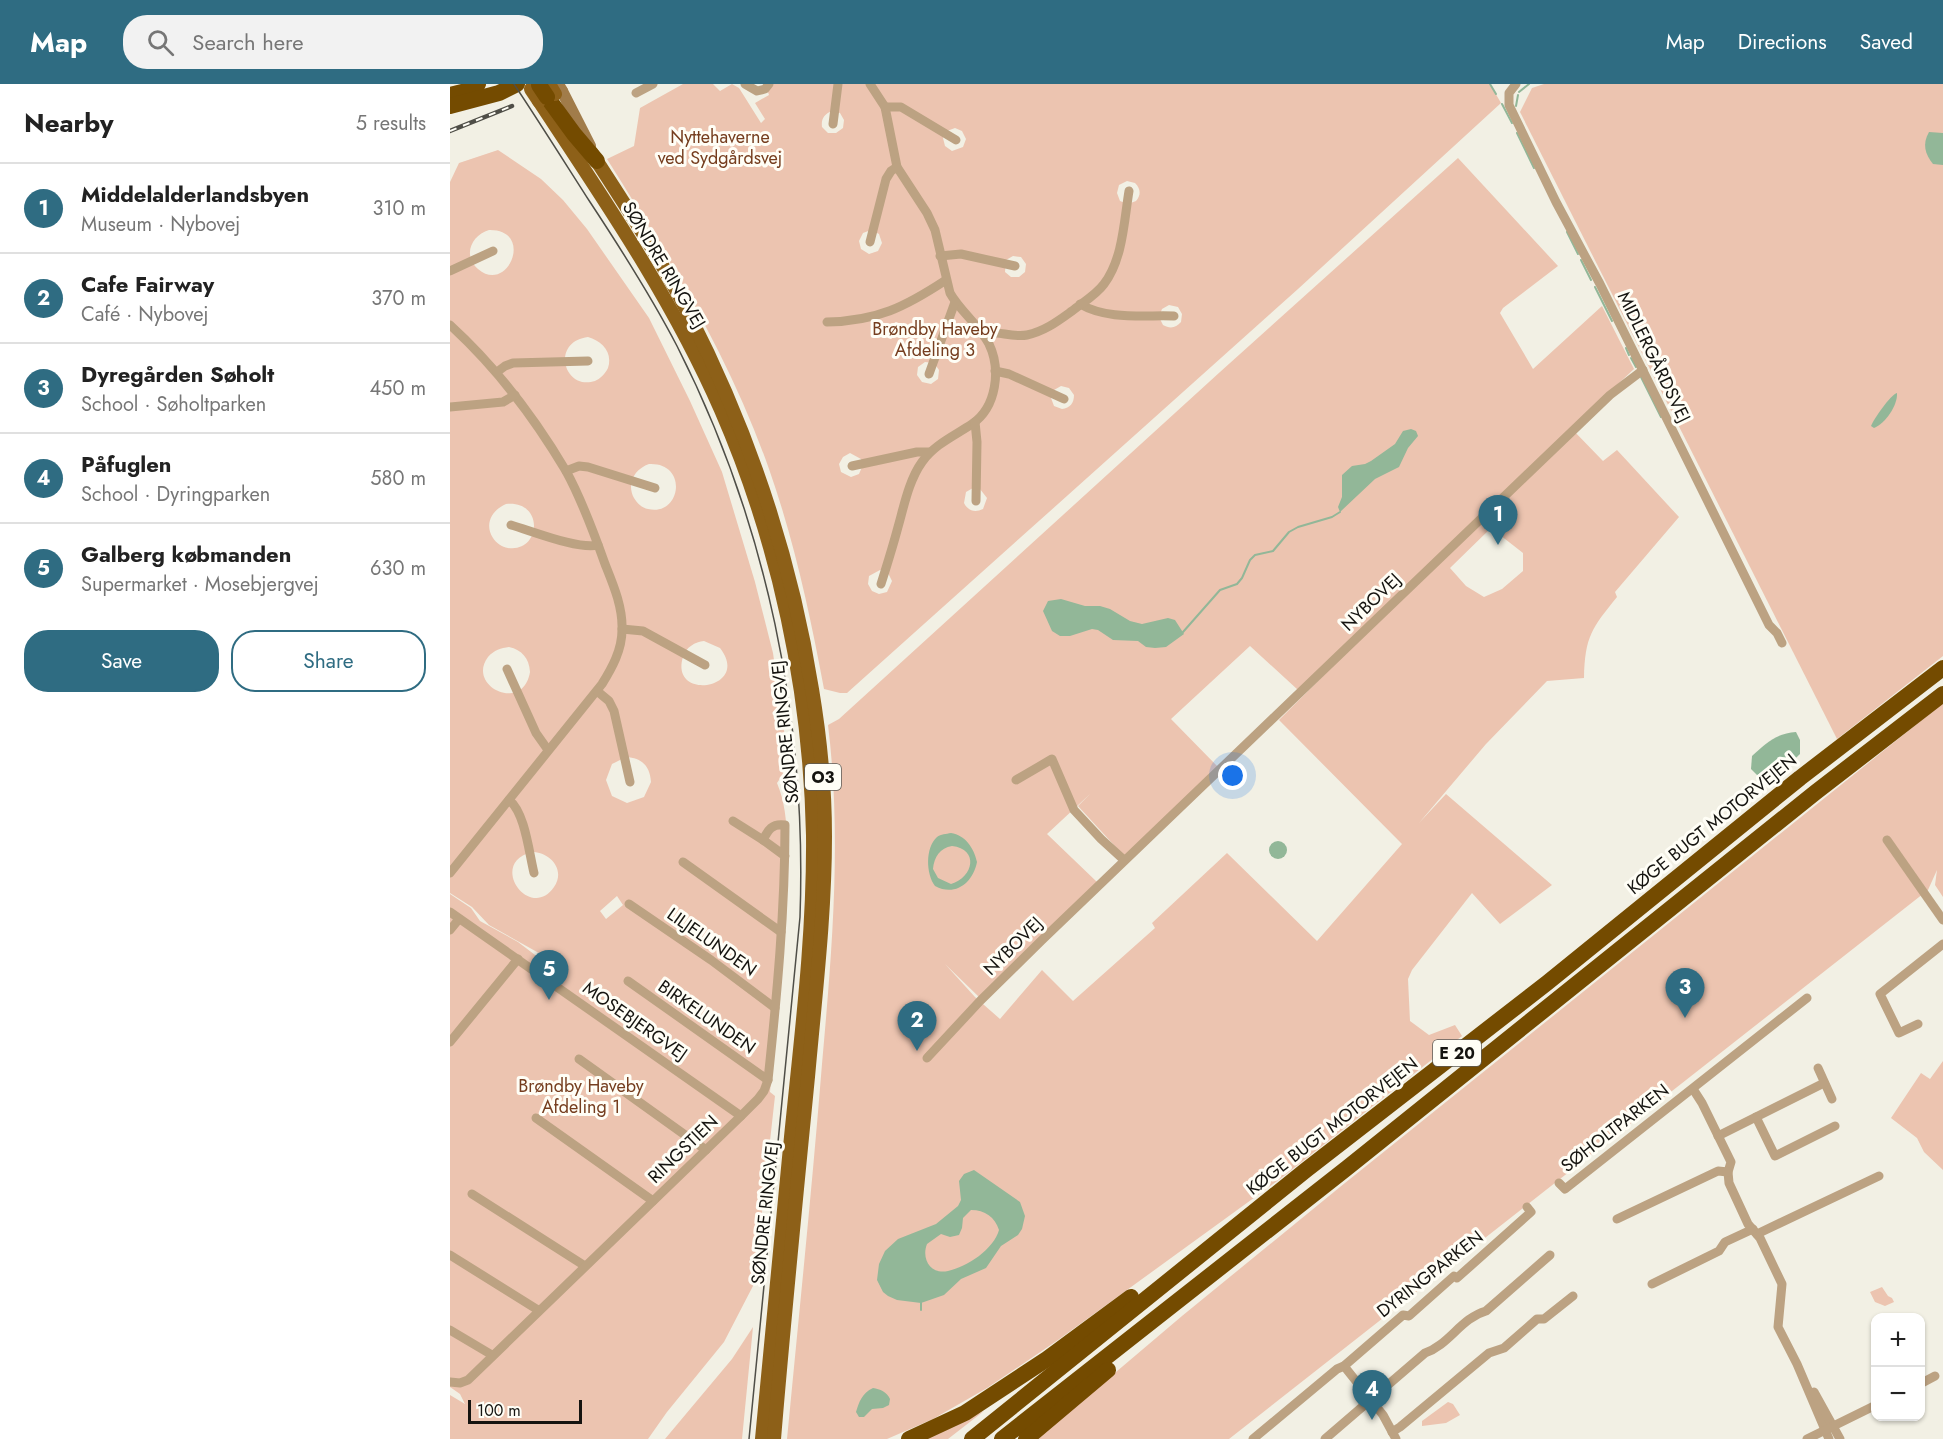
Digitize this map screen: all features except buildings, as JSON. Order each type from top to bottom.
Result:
[{"type":"highway","points":[[454,102],[478,84]]},
{"type":"highway","points":[[454,102],[499,84]]},
{"type":"highway","points":[[454,102],[498,93],[542,89],[574,134],[597,161]]},
{"type":"highway","name":"KØGE BUGT MOTORVEJEN","points":[[972,1439],[1306,1170],[1547,983],[1800,778],[1943,668]]},
{"type":"highway","name":"E 20","points":[[1002,1439],[1347,1168],[1816,792],[1943,694]]},
{"type":"highway","points":[[1026,1439],[1339,1180],[1347,1168]]},
{"type":"highway","points":[[909,1439],[965,1413],[1047,1359],[1306,1170]]},
{"type":"main road","name":"SØNDRE RINGVEJ","points":[[542,89],[682,328],[723,414],[758,510],[776,571],[803,699],[811,798],[811,930],[762,1439]]},
{"type":"main road","name":"SØNDRE RINGVEJ","points":[[597,161],[640,228],[688,312],[736,415],[754,462],[791,582],[805,643],[818,727],[825,836],[822,930],[774,1439]]},
{"type":"street","points":[[636,93],[653,84]]},
{"type":"street","points":[[745,84],[757,91],[765,89],[769,84]]},
{"type":"street","points":[[833,124],[838,84]]},
{"type":"street","points":[[870,84],[885,107],[897,167],[927,213],[935,230],[946,280],[955,302],[988,343],[995,371],[995,387],[991,398],[975,422],[944,440],[929,452],[913,478],[881,584]]},
{"type":"street","name":"MIDLERGÅRDSVEJ","points":[[1516,84],[1509,93],[1509,105],[1769,625],[1777,633],[1782,643]]},
{"type":"street","points":[[885,107],[901,106],[956,140]]},
{"type":"street","points":[[870,242],[886,179],[897,167]]},
{"type":"street","points":[[981,333],[990,331],[1008,335],[1024,335],[1039,332],[1054,324],[1103,286],[1118,257],[1129,191]]},
{"type":"street","points":[[450,271],[493,251]]},
{"type":"street","points":[[940,256],[961,254],[1015,266]]},
{"type":"street","points":[[827,322],[854,321],[879,315],[902,306],[946,280]]},
{"type":"street","points":[[929,374],[955,302]]},
{"type":"street","points":[[1080,304],[1092,311],[1104,314],[1174,316]]},
{"type":"street","points":[[450,325],[497,372],[566,471],[616,592],[622,629],[612,669],[597,691],[452,866]]},
{"type":"street","points":[[497,372],[513,363],[588,361]]},
{"type":"street","name":"NYBOVEJ","points":[[927,1058],[980,1001],[1124,860],[1610,395],[1643,370]]},
{"type":"street","points":[[995,371],[1008,374],[1064,399]]},
{"type":"street","points":[[450,407],[503,402],[515,395]]},
{"type":"street","points":[[975,422],[976,501]]},
{"type":"street","points":[[852,466],[917,452],[929,452]]},
{"type":"street","points":[[566,471],[579,466],[588,467],[655,488]]},
{"type":"street","points":[[511,525],[577,544],[598,545]]},
{"type":"street","points":[[622,629],[643,631],[705,664]]},
{"type":"street","points":[[507,669],[536,733],[549,750]]},
{"type":"street","points":[[597,691],[609,701],[614,711],[630,782]]},
{"type":"street","points":[[1016,780],[1052,759],[1074,810],[1124,860]]},
{"type":"street","points":[[509,800],[520,813],[534,873]]},
{"type":"street","points":[[733,821],[785,856]]},
{"type":"street","name":"RINGSTIEN","points":[[450,1382],[460,1383],[468,1380],[758,1100],[764,1091],[768,1080],[781,932],[785,825],[778,824],[771,827],[763,840]]},
{"type":"street","points":[[1887,840],[1943,920]]},
{"type":"street","points":[[683,862],[781,932]]},
{"type":"street","name":"LILJELUNDEN","points":[[629,904],[711,960],[775,1008]]},
{"type":"street","name":"MOSEBJERGVEJ","points":[[450,912],[741,1116]]},
{"type":"street","points":[[450,930],[459,919]]},
{"type":"street","points":[[1918,1024],[1899,1033],[1880,994],[1943,944]]},
{"type":"street","points":[[450,1042],[518,959]]},
{"type":"street","name":"BIRKELUNDEN","points":[[628,981],[768,1080]]},
{"type":"street","name":"SØHOLTPARKEN","points":[[1559,1183],[1564,1189],[1807,998]]},
{"type":"street","points":[[579,1059],[706,1150]]},
{"type":"street","points":[[1818,1068],[1832,1099]]},
{"type":"street","points":[[1718,1136],[1824,1083]]},
{"type":"street","name":"SØHOLTPARKEN","points":[[1693,1089],[1702,1102],[1731,1162],[1728,1172],[1729,1183],[1782,1284],[1783,1316],[1778,1328],[1797,1364]]},
{"type":"street","points":[[1756,1117],[1775,1156],[1835,1126]]},
{"type":"street","points":[[536,1118],[653,1201]]},
{"type":"street","points":[[1617,1219],[1718,1171],[1728,1172]]},
{"type":"street","points":[[1652,1284],[1719,1251],[1725,1242],[1755,1232],[1879,1176]]},
{"type":"street","points":[[472,1194],[585,1266]]},
{"type":"street","name":"DYRINGPARKEN","points":[[1252,1439],[1337,1369],[1344,1366],[1403,1315],[1409,1316],[1454,1276],[1457,1278],[1531,1212],[1527,1208]]},
{"type":"street","points":[[450,1255],[538,1310]]},
{"type":"street","points":[[1325,1439],[1425,1353],[1434,1350],[1474,1314],[1485,1311],[1550,1255]]},
{"type":"street","points":[[1344,1366],[1394,1435],[1400,1427],[1489,1353],[1504,1348],[1537,1319],[1544,1319],[1573,1296]]},
{"type":"street","points":[[450,1330],[492,1355]]},
{"type":"street","points":[[1797,1364],[1840,1439]]},
{"type":"street","points":[[1797,1364],[1829,1439]]},
{"type":"street","points":[[1925,1381],[1935,1376]]},
{"type":"street","points":[[1807,1439],[1871,1407]]},
{"type":"green space","points":[[683,84],[713,84],[720,91],[732,84],[739,88],[761,123],[765,119],[755,103],[769,95],[765,84],[1490,84],[1501,103],[1298,289],[847,693],[824,689],[794,550],[769,469],[736,388],[697,310],[607,159],[634,146],[640,108]],"holes":[[[832,111],[840,113],[844,120],[843,128],[836,133],[828,133],[822,127],[823,119]],[[955,128],[962,131],[966,139],[963,147],[952,151],[945,146],[943,138],[947,131]],[[1127,181],[1135,183],[1140,192],[1136,201],[1128,204],[1120,201],[1117,193],[1119,185]],[[871,230],[879,234],[882,243],[878,251],[869,254],[861,249],[859,241],[863,233]],[[1013,256],[1021,257],[1026,264],[1025,272],[1019,277],[1011,277],[1005,272],[1006,260]],[[1169,305],[1178,307],[1182,314],[1181,322],[1173,327],[1163,325],[1159,317],[1162,309]],[[925,362],[934,363],[939,370],[938,379],[931,384],[922,382],[917,375],[918,367]],[[1061,386],[1069,388],[1074,395],[1071,405],[1062,409],[1054,406],[1051,398],[1054,390]],[[850,453],[861,459],[862,467],[859,474],[851,477],[841,472],[839,464],[843,457]],[[973,488],[980,489],[987,498],[983,509],[977,511],[968,508],[964,503],[966,492]],[[880,570],[888,573],[892,581],[887,592],[879,594],[872,591],[868,584],[869,576]]]},
{"type":"green space","points":[[1544,84],[1943,84],[1943,656],[1837,739],[1520,112],[1532,88]]},
{"type":"green space","name":"Brøndby Haveby Afdeling 1","points":[[498,150],[541,179],[563,200],[587,229],[649,318],[722,472],[755,582],[773,653],[785,738],[779,750],[783,774],[777,783],[784,808],[787,847],[781,964],[770,1092],[775,1096],[754,1284],[724,1342],[648,1439],[450,1439],[450,1395],[465,1404],[460,1394],[450,1387],[450,894],[471,908],[480,921],[518,942],[543,961],[546,957],[489,925],[472,907],[450,893],[450,182],[459,163]],"holes":[[[489,230],[503,232],[511,239],[514,249],[512,259],[507,268],[499,274],[489,275],[473,264],[471,246],[478,236]],[[588,337],[602,344],[608,352],[609,362],[601,378],[584,382],[575,379],[569,373],[566,365],[565,356],[569,347],[576,341]],[[649,464],[662,466],[670,471],[675,479],[676,489],[668,505],[659,509],[648,509],[637,502],[631,487],[633,477]],[[506,504],[519,505],[527,510],[534,526],[527,543],[519,547],[508,548],[496,542],[490,533],[489,523],[497,510]],[[704,641],[720,648],[727,662],[726,673],[719,681],[708,685],[697,685],[687,680],[682,671],[684,653],[697,643]],[[509,647],[524,655],[530,672],[525,685],[517,691],[508,693],[490,686],[484,677],[483,668],[488,657]],[[626,757],[641,761],[649,771],[651,782],[644,797],[627,803],[612,796],[606,780],[612,764]],[[532,852],[545,855],[550,859],[557,868],[558,874],[554,887],[544,896],[534,898],[517,887],[513,877],[513,867],[519,858]],[[617,896],[623,905],[606,919],[600,911]]]},
{"type":"green space","points":[[1458,158],[1558,266],[1503,308],[1500,313],[1533,369],[1602,306],[1634,369],[1571,428],[1603,461],[1617,450],[1679,517],[1615,592],[1617,597],[1601,617],[1588,642],[1584,678],[1547,681],[1486,744],[1419,823],[1446,794],[1552,885],[1500,924],[1472,893],[1412,970],[1408,979],[1410,1021],[1429,1035],[1455,1025],[1462,1036],[1280,1179],[1058,1340],[987,1388],[933,1419],[887,1439],[787,1439],[814,1158],[832,937],[835,852],[828,725],[839,719]],"holes":[[[1491,528],[1523,553],[1523,571],[1502,589],[1484,597],[1466,586],[1450,568]],[[1373,626],[1279,720],[1402,844],[1317,941],[1227,853],[1152,923],[1155,928],[1073,1001],[1042,970],[1000,1019],[975,997],[945,964],[979,997],[1097,882],[1047,834],[1090,794],[1078,806],[1125,857],[1218,767],[1171,719],[1250,646],[1298,690]]]},
{"type":"green space","points":[[1943,703],[1943,897],[1935,885],[1937,870],[1928,890],[1229,1439],[1037,1439],[1182,1316],[1340,1187]]},
{"type":"green space","points":[[1943,1061],[1943,1170],[1924,1152],[1917,1138],[1891,1118],[1921,1073],[1930,1079]]},
{"type":"green space","points":[[1882,1287],[1894,1302],[1885,1306],[1875,1302],[1870,1292]]},
{"type":"green space","points":[[753,1327],[742,1439],[665,1439],[732,1359]]},
{"type":"green space","points":[[1448,1402],[1453,1404],[1460,1415],[1446,1423],[1422,1426],[1422,1421]]},
{"type":"green space","points":[[984,1411],[948,1439],[925,1439]]},
{"type":"shaded area","points":[[1929,132],[1943,133],[1943,165],[1933,164],[1926,153],[1925,145]]},
{"type":"shaded area","points":[[1897,393],[1893,408],[1886,418],[1878,426],[1874,428],[1871,426],[1887,402]]},
{"type":"shaded area","points":[[1411,429],[1416,431],[1418,436],[1408,448],[1399,467],[1375,479],[1340,512],[1338,507],[1342,497],[1342,475],[1352,466],[1371,461],[1395,444],[1403,431]]},
{"type":"shaded area","points":[[1061,599],[1085,606],[1110,609],[1130,621],[1142,624],[1168,618],[1175,620],[1184,634],[1166,647],[1155,648],[1146,647],[1138,641],[1113,640],[1098,630],[1092,629],[1070,636],[1060,636],[1052,631],[1043,611],[1048,601]]},
{"type":"shaded area","points":[[1796,732],[1800,740],[1800,754],[1791,762],[1782,769],[1759,777],[1751,769],[1752,756],[1767,743],[1777,737]]},
{"type":"shaded area","points":[[951,833],[961,836],[968,843],[977,862],[967,882],[956,889],[949,890],[935,886],[930,875],[928,861],[933,842],[939,836]],"holes":[[[952,846],[961,848],[970,857],[969,870],[965,876],[951,884],[938,878],[933,869],[938,854]]]},
{"type":"shaded area","points":[[1278,841],[1284,844],[1287,850],[1284,856],[1278,859],[1272,856],[1269,850],[1272,844]]},
{"type":"shaded area","points":[[974,1170],[1020,1202],[1025,1216],[1022,1229],[1018,1235],[1001,1246],[986,1268],[961,1279],[944,1295],[921,1303],[897,1300],[888,1296],[883,1292],[877,1280],[879,1264],[885,1251],[898,1239],[936,1224],[958,1206],[961,1200],[959,1181],[964,1174]],"holes":[[[971,1210],[981,1211],[995,1221],[999,1230],[992,1244],[979,1256],[955,1269],[942,1272],[932,1268],[925,1255],[927,1244],[941,1234],[950,1237],[959,1235],[963,1218]]]},
{"type":"shaded area","points":[[873,1388],[887,1394],[890,1399],[889,1405],[872,1409],[864,1417],[859,1417],[856,1412],[860,1401],[866,1392]]},
{"type":"waterway","points":[[1490,84],[1496,94]]},
{"type":"waterway","points":[[1519,92],[1529,84]]},
{"type":"waterway","points":[[1516,106],[1518,95]]},
{"type":"waterway","points":[[1502,104],[1512,123]]},
{"type":"waterway","points":[[1517,133],[1534,168]]},
{"type":"waterway","points":[[1567,232],[1578,254]]},
{"type":"waterway","points":[[1581,260],[1591,280]]},
{"type":"waterway","points":[[1595,287],[1612,321]]},
{"type":"waterway","points":[[1626,348],[1629,355]]},
{"type":"waterway","points":[[1631,358],[1636,367]]},
{"type":"waterway","points":[[1641,377],[1661,417]]},
{"type":"waterway","points":[[1183,632],[1220,590],[1237,584],[1255,555],[1273,551],[1289,532],[1298,527],[1332,517],[1340,512]]},
{"type":"waterway","points":[[921,1303],[921,1310]]},
{"type":"tram line","points":[[514,84],[646,291],[677,346],[708,413],[735,482],[757,552],[775,624],[788,696],[796,769],[800,843],[800,917],[749,1439]]},
{"type":"railway","points":[[450,131],[512,106]]},
{"type":"place","name":"Middelalderlandsbyen","points":[[1498,545]]},
{"type":"place","name":"Galberg købmanden","points":[[549,1000]]},
{"type":"place","name":"Dyregården Søholt","points":[[1685,1018]]},
{"type":"place","name":"Cafe Fairway","points":[[917,1051]]},
{"type":"place","name":"Påfuglen","points":[[1372,1420]]},
{"type":"park label","name":"Nyttehaverne ved Sydgårdsvej","points":[[720,147]]},
{"type":"park label","name":"Brøndby Haveby Afdeling 3","points":[[935,339]]}]
